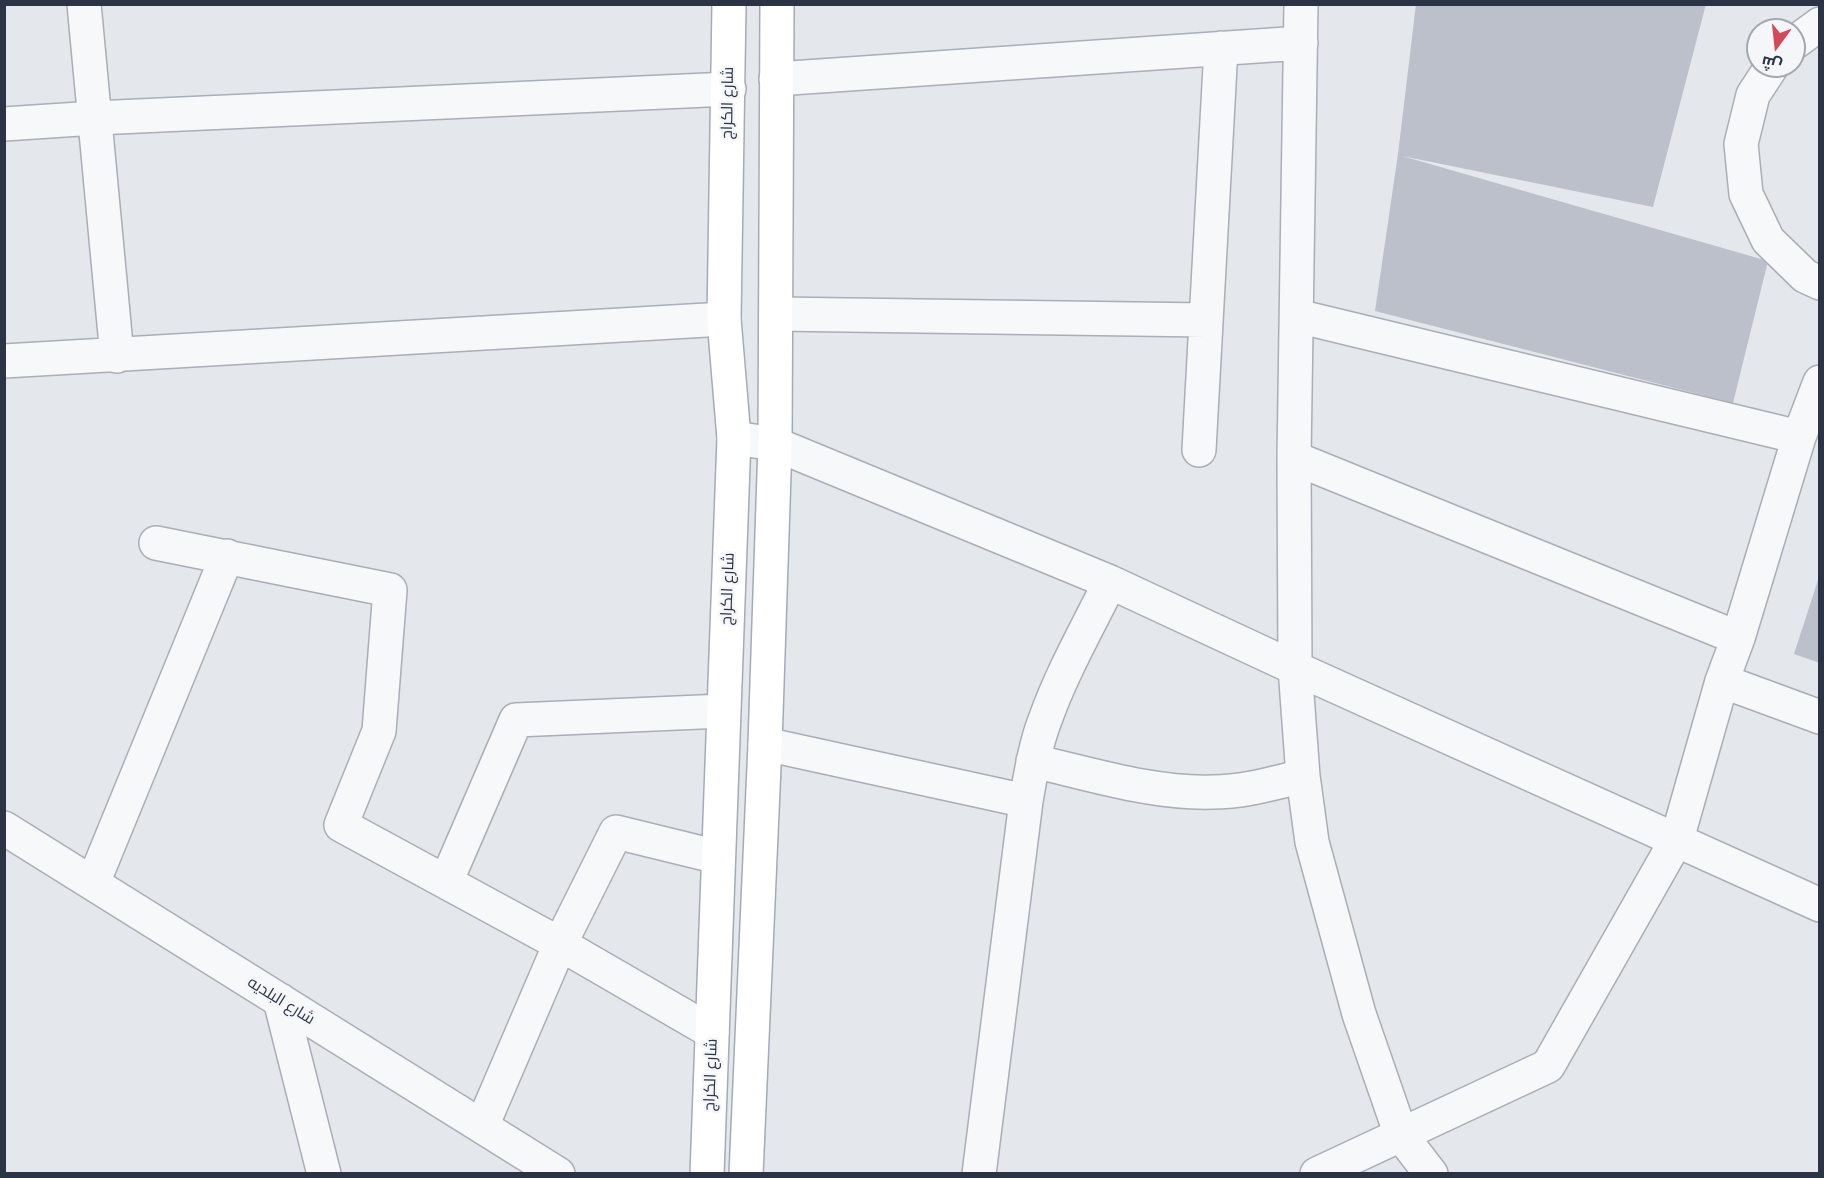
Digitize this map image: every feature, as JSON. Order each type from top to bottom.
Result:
[{"type":"main road","name":"شارع الكراج","points":[[707,1173],[734,438],[724,319],[729,4]]},
{"type":"main road","points":[[746,1173],[765,744],[775,444],[777,4]]},
{"type":"street","points":[[84,4],[117,356]]},
{"type":"street","points":[[1301,4],[1294,458],[1295,668],[1303,776],[1312,842],[1359,1014],[1401,1135],[1431,1173]]},
{"type":"street","points":[[1806,34],[1820,24]]},
{"type":"street","points":[[776,79],[1301,43]]},
{"type":"street","points":[[1199,450],[1221,48]]},
{"type":"street","points":[[1764,78],[1753,95],[1741,144],[1746,194],[1768,240],[1805,276],[1820,283]]},
{"type":"street","points":[[4,124],[729,89]]},
{"type":"street","points":[[776,314],[1206,320]]},
{"type":"street","points":[[1297,316],[1799,437]]},
{"type":"street","points":[[4,362],[724,319]]},
{"type":"street","points":[[1317,1173],[1548,1065],[1677,839],[1722,681],[1738,638],[1799,437],[1820,382]]},
{"type":"street","points":[[734,438],[775,444],[1110,582],[1820,905]]},
{"type":"street","points":[[1294,458],[1738,638]]},
{"type":"street","points":[[156,543],[390,590],[379,731],[341,825],[560,944],[712,1032]]},
{"type":"street","points":[[93,883],[227,556]]},
{"type":"street","points":[[979,1173],[1033,761],[1044,721],[1059,684],[1110,582]]},
{"type":"street","points":[[1722,681],[1820,717]]},
{"type":"street","points":[[446,882],[516,720],[723,711]]},
{"type":"street","points":[[765,744],[1026,801]]},
{"type":"street","points":[[1033,761],[1156,788],[1213,792],[1257,787],[1303,776]]},
{"type":"street","name":"شارع البلديه","points":[[4,828],[558,1173]]},
{"type":"street","points":[[482,1126],[560,944],[616,832],[718,857]]},
{"type":"street","points":[[280,1000],[324,1173]]},
{"type":"building","points":[[1416,4],[1706,4],[1653,207],[1402,156],[1768,261],[1733,403],[1375,311],[1398,154]]},
{"type":"building","points":[[1820,577],[1820,663],[1794,654]]}]
